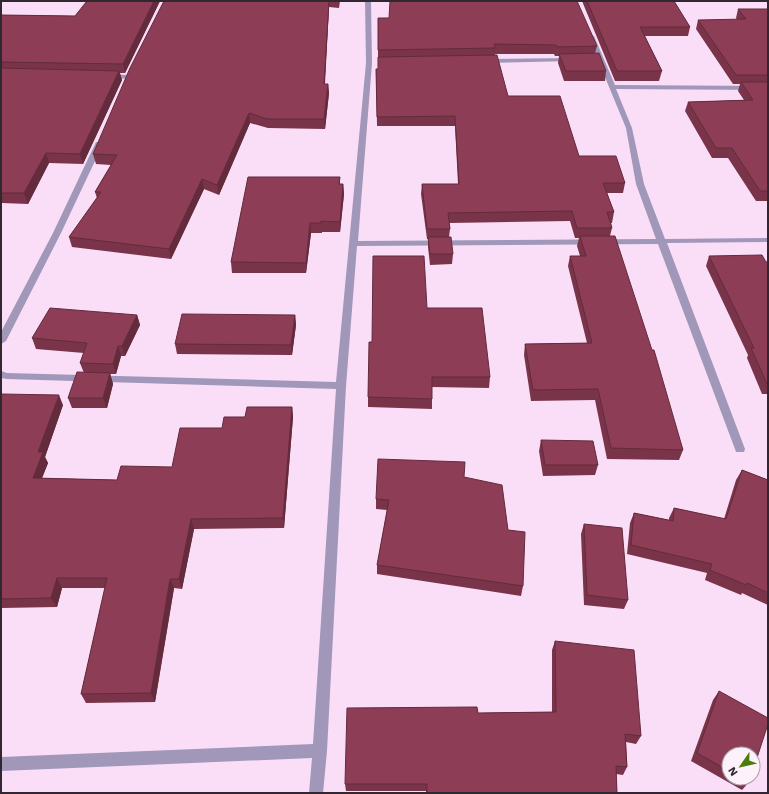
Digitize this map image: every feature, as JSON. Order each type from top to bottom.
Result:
[{"type":"street","points":[[316,793],[320,751],[341,386],[373,63],[368,1]]},
{"type":"street","points":[[589,30],[596,60],[611,87],[629,128],[640,184],[740,449]]},
{"type":"street","points":[[481,61],[576,60]]},
{"type":"street","points":[[104,76],[128,77]]},
{"type":"street","points":[[611,87],[768,88]]},
{"type":"street","points":[[1,341],[57,233],[103,135]]},
{"type":"street","points":[[354,244],[768,240]]},
{"type":"street","points":[[1,374],[7,376],[341,386]]},
{"type":"street","points":[[1,764],[320,751]]},
{"type":"building","points":[[87,1],[154,1],[123,64],[1,62],[1,15],[75,16]]},
{"type":"building","points":[[164,1],[329,1],[324,84],[328,84],[324,119],[267,119],[249,113],[217,185],[202,179],[169,249],[69,237],[101,192],[95,192],[117,155],[93,154],[130,68]]},
{"type":"building","points":[[390,1],[577,1],[597,46],[557,47],[556,45],[494,44],[495,48],[378,50],[378,18],[389,18]]},
{"type":"building","points":[[587,1],[674,1],[690,27],[640,27],[662,71],[617,71]]},
{"type":"building","points":[[738,9],[768,9],[768,75],[736,75],[698,20],[746,19]]},
{"type":"building","points":[[599,53],[606,71],[566,71],[559,54]]},
{"type":"building","points":[[497,55],[508,96],[560,96],[579,156],[616,156],[625,183],[603,183],[614,212],[607,212],[612,228],[577,228],[572,211],[448,213],[450,229],[427,229],[422,184],[459,184],[455,116],[377,117],[376,69],[378,69],[378,57]]},
{"type":"building","points":[[1,68],[119,71],[80,154],[46,153],[24,193],[1,193]]},
{"type":"building","points":[[741,82],[768,82],[768,191],[760,191],[732,148],[716,148],[688,102],[753,100]]},
{"type":"building","points":[[248,177],[340,177],[339,184],[343,184],[340,222],[321,221],[321,223],[310,223],[306,263],[231,262]]},
{"type":"building","points":[[580,236],[615,236],[652,350],[654,350],[683,450],[611,448],[598,389],[533,390],[525,344],[592,343],[570,256],[586,256]]},
{"type":"building","points":[[428,237],[451,237],[453,254],[430,254]]},
{"type":"building","points":[[762,255],[766,262],[768,262],[768,384],[751,348],[754,348],[709,256]]},
{"type":"building","points":[[373,256],[424,256],[427,308],[482,308],[490,377],[432,377],[432,399],[368,397],[369,342],[372,342]]},
{"type":"building","points":[[50,308],[137,315],[122,346],[118,346],[113,364],[80,363],[87,343],[32,338]]},
{"type":"building","points":[[182,314],[295,315],[291,345],[175,344]]},
{"type":"building","points":[[77,372],[110,373],[103,398],[68,398]]},
{"type":"building","points":[[1,394],[59,395],[38,452],[43,452],[33,478],[117,480],[121,466],[172,467],[180,428],[222,428],[224,417],[245,417],[247,407],[292,407],[283,518],[191,519],[179,579],[170,579],[151,693],[81,694],[107,578],[57,578],[51,598],[1,599]]},
{"type":"building","points":[[541,440],[593,441],[598,465],[545,465]]},
{"type":"building","points":[[378,459],[465,462],[464,477],[502,485],[508,530],[525,532],[523,586],[377,565],[389,500],[376,499]]},
{"type":"building","points":[[742,470],[768,480],[768,593],[747,583],[746,585],[710,570],[712,564],[631,545],[634,513],[673,521],[674,508],[726,519]]},
{"type":"building","points":[[584,524],[622,528],[628,600],[587,595]]},
{"type":"building","points":[[555,641],[634,650],[641,736],[625,734],[627,767],[616,766],[617,793],[427,793],[427,784],[345,784],[347,708],[477,707],[478,713],[556,712]]},
{"type":"building","points":[[719,691],[768,718],[768,724],[761,746],[721,746],[721,766],[697,753]]}]
